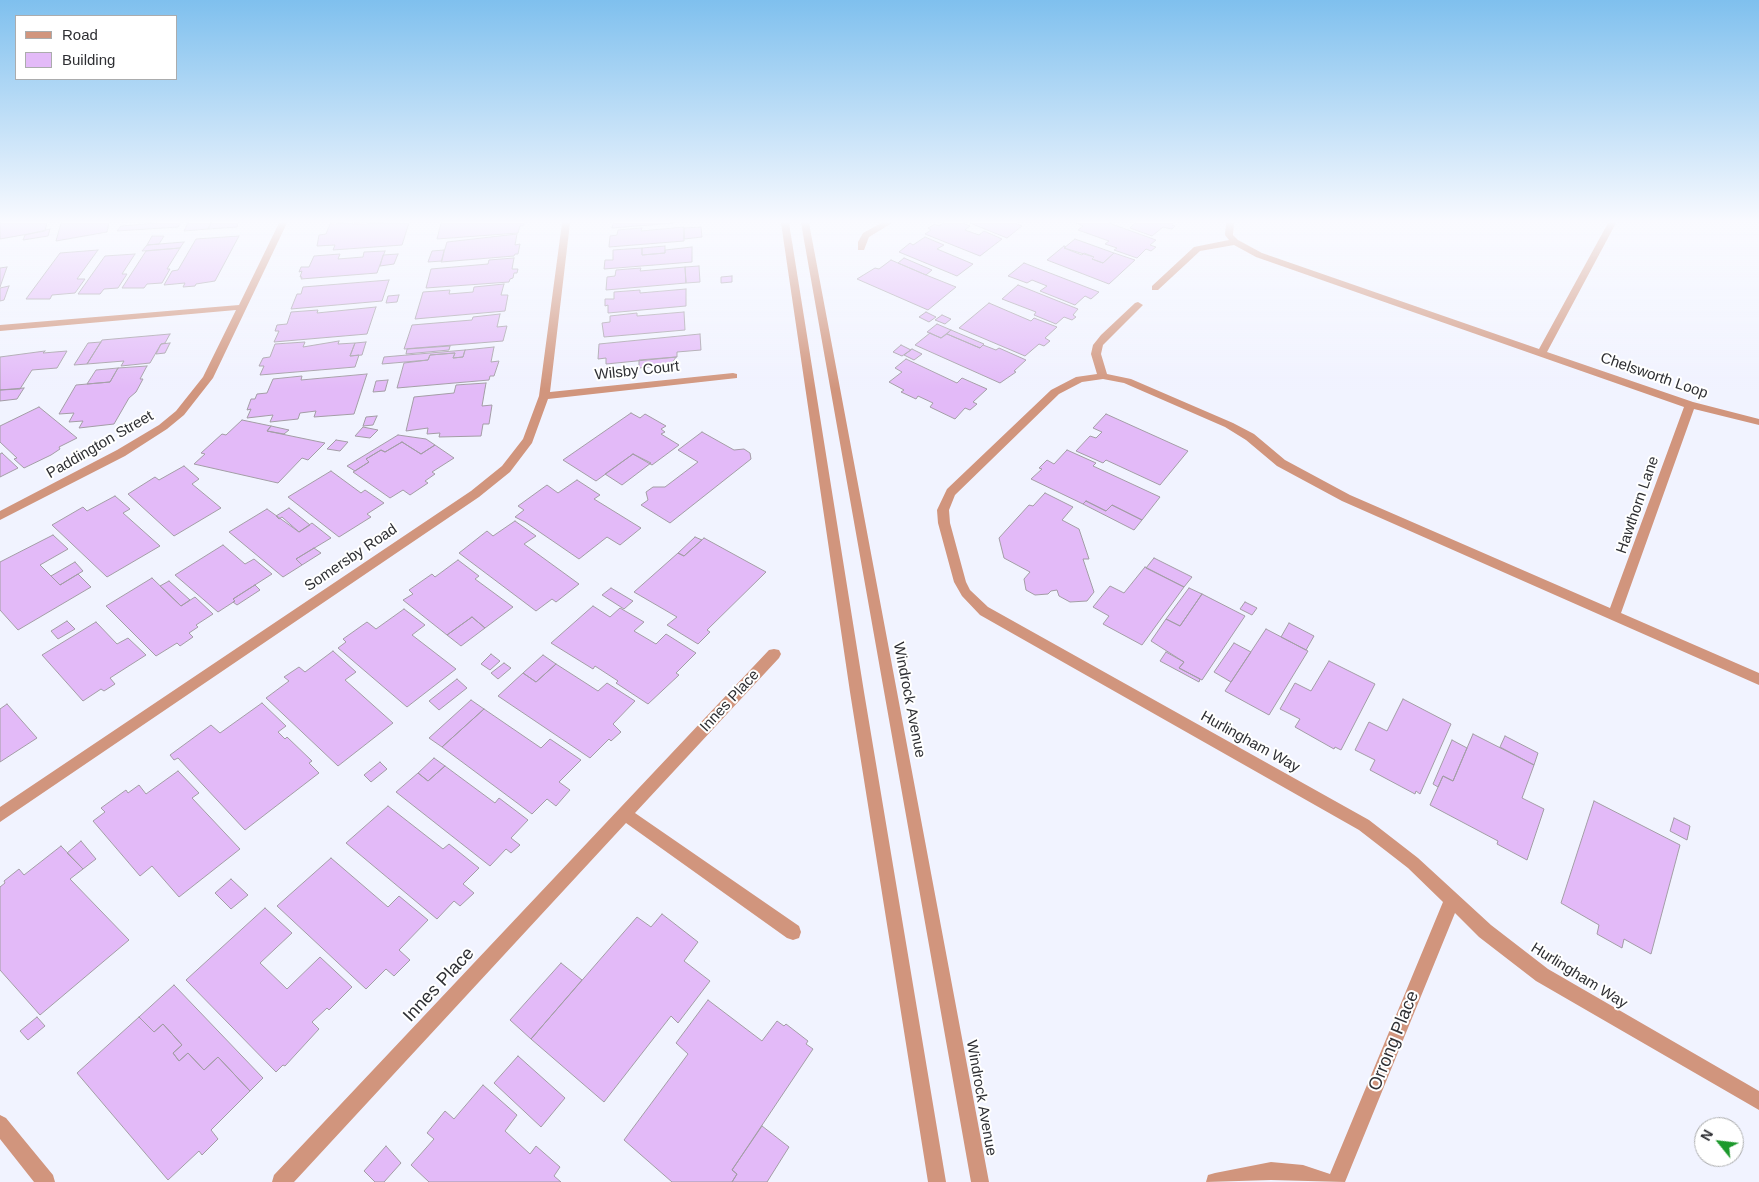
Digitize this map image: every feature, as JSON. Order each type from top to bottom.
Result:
[{"type":"street","name":"Paddington Street","points":[[0,516],[128,449],[180,413],[208,378],[257,278]]},
{"type":"street","name":"Somersby Road","points":[[0,815],[475,494],[506,469],[528,440],[544,396],[559,278]]},
{"type":"street","points":[[793,278],[857,692],[937,1182]]},
{"type":"street","name":"Windrock Avenue","points":[[815,278],[980,1182]]},
{"type":"street","points":[[1155,288],[1165,278]]},
{"type":"street","name":"Chelsworth Loop","points":[[1326,278],[1690,405],[1731,417],[1759,422]]},
{"type":"street","points":[[1542,353],[1582,278]]},
{"type":"street","points":[[1103,376],[1096,354],[1098,345],[1138,305]]},
{"type":"street","points":[[0,328],[243,307]]},
{"type":"street","name":"Wilsby Court","points":[[544,396],[733,376]]},
{"type":"street","name":"Hurlingham Way","points":[[1759,679],[1314,482],[1282,463],[1250,438],[1215,418],[1127,381],[1103,376],[1080,378],[1055,392],[960,483],[946,501],[943,510],[944,522],[960,582],[966,593],[984,611],[1364,825],[1413,863],[1485,931],[1542,975],[1759,1101]]},
{"type":"street","name":"Hawthorn Lane","points":[[1614,616],[1690,405]]},
{"type":"street","name":"Innes Place","points":[[281,1182],[626,815],[774,654]]},
{"type":"street","points":[[626,815],[793,932]]},
{"type":"street","name":"Orrong Place","points":[[1336,1182],[1452,900]]},
{"type":"street","points":[[0,1124],[46,1182]]},
{"type":"street","points":[[1215,1182],[1271,1171],[1304,1174],[1325,1182]]},
{"type":"building","points":[[41,278],[85,279],[75,293],[52,295],[50,299],[26,299]]},
{"type":"building","points":[[89,278],[124,278],[118,288],[104,289],[100,294],[78,294]]},
{"type":"building","points":[[128,278],[165,278],[162,283],[147,284],[144,288],[122,288]]},
{"type":"building","points":[[168,278],[217,278],[215,281],[196,284],[195,286],[183,287],[185,283],[164,285]]},
{"type":"building","points":[[429,278],[513,278],[509,282],[426,288]]},
{"type":"building","points":[[607,278],[686,278],[686,283],[606,290]]},
{"type":"building","points":[[686,278],[700,278],[700,282],[686,283]]},
{"type":"building","points":[[721,278],[732,278],[732,282],[721,283]]},
{"type":"building","points":[[934,278],[956,287],[928,310],[857,279]]},
{"type":"building","points":[[1014,278],[1063,278],[1099,292],[1091,299],[1085,296],[1075,305],[1040,291],[1047,286],[1032,280],[1027,283]]},
{"type":"building","points":[[1094,278],[1115,278],[1109,284]]},
{"type":"building","points":[[389,280],[382,301],[291,309],[297,294],[301,294],[303,287]]},
{"type":"building","points":[[504,284],[501,295],[508,295],[505,311],[415,319],[423,292],[450,290],[449,294],[473,292],[474,287]]},
{"type":"building","points":[[1018,285],[1078,309],[1073,315],[1076,317],[1072,320],[1064,317],[1056,324],[1034,315],[1036,312],[1002,299]]},
{"type":"building","points":[[9,286],[4,300],[0,301],[0,288]]},
{"type":"building","points":[[686,289],[686,306],[608,313],[608,305],[605,306],[605,299],[614,299],[614,292],[640,290],[640,293]]},
{"type":"building","points":[[399,295],[397,302],[386,303],[388,296]]},
{"type":"building","points":[[989,303],[1031,321],[1034,318],[1057,327],[1045,338],[1050,341],[1044,346],[1039,344],[1025,356],[959,328]]},
{"type":"building","points":[[376,307],[367,334],[274,342],[279,331],[275,331],[277,325],[287,324],[291,312],[318,310],[317,313]]},
{"type":"building","points":[[684,312],[685,330],[604,337],[602,323],[610,322],[610,316],[637,313],[637,316]]},
{"type":"building","points":[[926,312],[936,317],[929,322],[919,317]]},
{"type":"building","points":[[500,314],[497,327],[507,326],[503,341],[404,349],[412,325],[472,320],[473,317]]},
{"type":"building","points":[[942,315],[951,319],[945,324],[935,320]]},
{"type":"building","points":[[937,324],[951,330],[941,338],[927,332]]},
{"type":"building","points":[[951,330],[984,344],[980,348],[947,334]]},
{"type":"building","points":[[930,333],[941,338],[947,334],[980,348],[983,345],[996,350],[999,348],[1026,360],[1014,371],[1016,372],[1000,383],[915,345]]},
{"type":"building","points":[[170,334],[165,343],[161,344],[150,363],[121,366],[124,361],[87,364],[102,340]]},
{"type":"building","points":[[700,334],[701,350],[677,352],[677,357],[606,364],[606,358],[598,359],[599,344]]},
{"type":"building","points":[[339,341],[338,344],[355,343],[350,356],[359,355],[355,367],[260,375],[264,366],[259,366],[263,358],[270,357],[275,344],[305,342],[303,347]]},
{"type":"building","points":[[101,342],[87,364],[74,365],[88,343]]},
{"type":"building","points":[[366,342],[362,355],[350,356],[355,343]]},
{"type":"building","points":[[170,343],[165,353],[156,354],[161,344]]},
{"type":"building","points":[[901,345],[911,350],[902,356],[893,352]]},
{"type":"building","points":[[450,346],[449,350],[406,354],[407,349]]},
{"type":"building","points":[[494,347],[491,362],[499,361],[494,376],[490,376],[489,380],[397,388],[404,363],[428,360],[430,355],[455,353],[453,358],[463,357],[465,350]]},
{"type":"building","points":[[912,349],[922,354],[914,360],[904,355]]},
{"type":"building","points":[[465,350],[463,357],[453,358],[455,353],[430,355],[428,360],[382,364],[384,357]]},
{"type":"building","points":[[45,351],[43,353],[67,351],[57,368],[32,370],[20,389],[0,390],[0,357]]},
{"type":"building","points":[[676,357],[671,365],[639,368],[639,360]]},
{"type":"building","points":[[906,359],[957,383],[962,378],[987,389],[973,402],[977,404],[970,410],[965,408],[955,419],[930,407],[933,403],[918,396],[916,399],[901,392],[904,390],[889,382],[902,372],[895,368]]},
{"type":"building","points":[[147,366],[136,392],[129,398],[114,424],[79,428],[83,421],[69,422],[74,413],[59,414],[76,385],[110,382],[118,368]]},
{"type":"building","points":[[118,368],[110,382],[87,384],[96,370]]},
{"type":"building","points":[[367,374],[354,414],[314,417],[316,411],[300,413],[298,419],[270,422],[273,415],[247,418],[251,409],[247,410],[251,399],[255,399],[257,394],[267,393],[273,379],[302,376],[301,380]]},
{"type":"building","points":[[388,380],[385,391],[373,392],[376,381]]},
{"type":"building","points":[[486,383],[482,406],[492,405],[489,424],[483,424],[481,436],[439,437],[440,433],[427,434],[428,428],[406,431],[414,397],[454,393],[456,385]]},
{"type":"building","points":[[24,388],[17,399],[0,401],[0,390]]},
{"type":"building","points":[[39,407],[77,438],[59,447],[60,449],[51,455],[24,468],[14,459],[17,458],[0,442],[0,426]]},
{"type":"building","points":[[631,413],[640,418],[645,414],[666,426],[661,429],[665,432],[661,434],[679,445],[652,465],[633,454],[596,481],[563,460]]},
{"type":"building","points":[[1106,414],[1188,451],[1160,485],[1106,460],[1103,463],[1076,451],[1090,436],[1096,438],[1102,432],[1093,428]]},
{"type":"building","points":[[377,416],[373,425],[363,426],[366,417]]},
{"type":"building","points":[[242,420],[271,426],[267,431],[325,443],[308,460],[302,458],[278,483],[194,464],[205,454],[201,453],[222,434],[226,435]]},
{"type":"building","points":[[271,426],[289,430],[284,434],[267,431]]},
{"type":"building","points":[[363,427],[378,430],[370,438],[355,436]]},
{"type":"building","points":[[702,432],[734,450],[744,449],[750,453],[751,459],[670,523],[641,505],[648,500],[646,492],[653,487],[665,487],[698,462],[678,450]]},
{"type":"building","points":[[398,435],[426,439],[435,445],[421,454],[402,442],[385,452],[381,450],[366,459],[369,462],[355,471],[347,466]]},
{"type":"building","points":[[336,440],[348,442],[340,451],[327,449]]},
{"type":"building","points":[[402,442],[421,454],[435,445],[454,458],[432,472],[435,474],[425,481],[428,483],[410,495],[403,490],[390,498],[353,472],[369,462],[366,459],[381,450],[385,452]]},
{"type":"building","points":[[1067,450],[1096,463],[1093,466],[1160,497],[1142,520],[1112,505],[1106,511],[1086,501],[1083,504],[1031,479],[1042,469],[1039,468],[1047,460],[1054,464]]},
{"type":"building","points":[[2,453],[18,468],[0,477],[0,454]]},
{"type":"building","points":[[633,454],[651,463],[622,485],[605,474]]},
{"type":"building","points":[[184,466],[199,479],[192,484],[221,508],[174,536],[128,494],[155,477],[159,480]]},
{"type":"building","points":[[331,471],[361,493],[365,490],[384,503],[367,514],[371,517],[339,537],[288,497]]},
{"type":"building","points":[[577,480],[600,495],[594,499],[641,528],[620,545],[607,537],[579,559],[515,517],[524,510],[518,506],[547,485],[558,493]]},
{"type":"building","points":[[1045,493],[1073,507],[1062,520],[1079,529],[1089,559],[1083,559],[1094,592],[1087,601],[1070,602],[1059,596],[1057,590],[1051,591],[1048,594],[1035,595],[1026,590],[1024,579],[1030,572],[1004,558],[999,538],[1029,505],[1033,506]]},
{"type":"building","points":[[115,496],[130,509],[123,513],[160,546],[107,577],[52,525],[83,507],[87,511]]},
{"type":"building","points":[[1086,501],[1106,511],[1112,505],[1142,520],[1134,530],[1083,504]]},
{"type":"building","points":[[289,508],[310,525],[299,532],[282,517],[279,519],[276,516]]},
{"type":"building","points":[[267,509],[299,532],[312,523],[331,538],[296,559],[302,565],[283,577],[229,532]]},
{"type":"building","points":[[515,521],[536,536],[524,544],[579,584],[556,602],[552,599],[536,611],[459,553],[487,531],[493,536]]},
{"type":"building","points":[[53,535],[68,549],[40,565],[60,585],[78,574],[91,587],[18,630],[0,610],[0,562]]},
{"type":"building","points":[[695,537],[702,540],[684,556],[678,553]]},
{"type":"building","points":[[704,538],[766,572],[707,630],[710,632],[698,644],[667,625],[677,617],[634,592],[678,553],[684,556]]},
{"type":"building","points":[[223,545],[245,564],[254,559],[272,574],[233,599],[235,601],[218,612],[175,575]]},
{"type":"building","points":[[314,548],[321,553],[302,565],[296,559]]},
{"type":"building","points":[[1154,558],[1192,577],[1184,587],[1146,568]]},
{"type":"building","points":[[458,560],[479,576],[475,579],[513,607],[485,628],[472,617],[447,635],[403,600],[413,594],[409,590],[432,574],[435,577]]},
{"type":"building","points":[[75,562],[83,571],[60,585],[51,576]]},
{"type":"building","points":[[1145,567],[1184,587],[1142,645],[1103,624],[1109,616],[1093,607],[1110,586],[1124,593]]},
{"type":"building","points":[[152,578],[181,606],[195,597],[213,614],[196,625],[198,627],[189,633],[193,637],[180,646],[177,643],[156,656],[106,606]]},
{"type":"building","points":[[169,581],[190,600],[181,606],[160,586]]},
{"type":"building","points":[[255,585],[260,590],[237,605],[233,602],[235,601],[233,599]]},
{"type":"building","points":[[611,588],[633,601],[624,609],[602,595]]},
{"type":"building","points":[[1189,588],[1202,594],[1180,626],[1166,619]]},
{"type":"building","points":[[1202,594],[1245,616],[1202,680],[1179,668],[1184,662],[1151,641],[1166,619],[1180,626]]},
{"type":"building","points":[[1245,602],[1257,608],[1252,615],[1240,609]]},
{"type":"building","points":[[593,606],[610,617],[620,608],[644,622],[634,631],[656,644],[666,634],[696,653],[676,673],[679,675],[648,704],[616,683],[618,681],[595,666],[593,669],[551,643]]},
{"type":"building","points":[[404,609],[425,625],[412,635],[456,669],[407,707],[338,648],[346,642],[343,639],[367,622],[376,629]]},
{"type":"building","points":[[472,617],[485,628],[461,646],[447,635]]},
{"type":"building","points":[[67,621],[75,629],[58,639],[51,631]]},
{"type":"building","points":[[96,622],[117,644],[128,638],[146,655],[110,678],[115,684],[104,691],[101,689],[83,701],[42,655]]},
{"type":"building","points":[[1289,623],[1314,636],[1306,650],[1281,637]]},
{"type":"building","points":[[1266,629],[1308,651],[1269,715],[1225,691]]},
{"type":"building","points":[[1234,643],[1251,652],[1231,682],[1214,672]]},
{"type":"building","points":[[333,651],[356,672],[345,680],[393,723],[338,766],[266,698],[289,681],[284,677],[299,667],[305,672]]},
{"type":"building","points":[[1166,652],[1184,662],[1179,668],[1200,679],[1199,682],[1160,661]]},
{"type":"building","points":[[491,654],[500,661],[490,670],[481,664]]},
{"type":"building","points":[[543,655],[556,664],[536,682],[523,673]]},
{"type":"building","points":[[1329,661],[1375,684],[1341,750],[1335,747],[1334,749],[1295,727],[1300,719],[1280,709],[1295,683],[1311,691]]},
{"type":"building","points":[[504,663],[511,668],[498,679],[491,673]]},
{"type":"building","points":[[556,664],[598,691],[607,683],[635,701],[613,724],[621,732],[611,741],[609,739],[590,758],[498,696],[523,673],[536,682]]},
{"type":"building","points":[[457,679],[467,688],[439,710],[429,701]]},
{"type":"building","points":[[1403,699],[1451,724],[1420,794],[1416,791],[1415,794],[1370,770],[1375,760],[1355,750],[1369,722],[1387,731]]},
{"type":"building","points":[[471,700],[484,709],[442,747],[429,738]]},
{"type":"building","points":[[262,703],[286,726],[278,732],[285,739],[287,737],[312,761],[309,763],[319,773],[245,830],[178,758],[174,760],[170,755],[211,725],[220,733]]},
{"type":"building","points":[[7,704],[37,738],[0,762],[0,709]]},
{"type":"building","points":[[484,709],[541,748],[550,739],[581,760],[559,782],[570,790],[556,806],[547,799],[532,814],[442,747]]},
{"type":"building","points":[[1473,734],[1534,765],[1522,798],[1544,809],[1527,860],[1497,844],[1498,841],[1430,805],[1443,776],[1453,781]]},
{"type":"building","points":[[1505,736],[1538,753],[1534,765],[1500,747]]},
{"type":"building","points":[[1452,740],[1467,748],[1453,781],[1443,776],[1438,787],[1433,784]]},
{"type":"building","points":[[434,758],[445,766],[428,781],[418,773]]},
{"type":"building","points":[[380,762],[387,769],[371,782],[364,775]]},
{"type":"building","points":[[445,766],[495,803],[499,798],[528,820],[511,838],[520,845],[511,853],[506,849],[490,866],[396,792],[418,773],[428,781]]},
{"type":"building","points":[[178,771],[199,793],[192,798],[240,849],[179,897],[152,866],[140,876],[93,821],[105,812],[101,808],[126,790],[128,793],[139,785],[146,794]]},
{"type":"building","points":[[1594,801],[1680,845],[1651,954],[1624,939],[1622,948],[1597,934],[1599,925],[1561,903]]},
{"type":"building","points":[[388,806],[443,849],[449,844],[479,868],[463,884],[474,893],[460,906],[454,901],[437,919],[346,843]]},
{"type":"building","points":[[1674,818],[1690,826],[1687,840],[1670,831]]},
{"type":"building","points":[[81,841],[96,859],[83,869],[67,853]]},
{"type":"building","points":[[61,846],[83,869],[70,879],[129,940],[40,1015],[0,970],[0,887],[5,883],[4,881],[19,869],[24,875]]},
{"type":"building","points":[[331,858],[388,907],[399,896],[428,920],[399,950],[410,960],[394,976],[386,969],[366,989],[277,906]]},
{"type":"building","points":[[231,879],[248,895],[231,909],[215,893]]},
{"type":"building","points":[[265,908],[292,933],[260,963],[287,989],[320,957],[352,987],[329,1010],[327,1008],[312,1022],[319,1029],[285,1066],[283,1065],[276,1072],[186,980]]},
{"type":"building","points":[[662,914],[698,942],[684,961],[710,981],[678,1023],[671,1016],[604,1102],[531,1039],[637,917],[651,927]]},
{"type":"building","points":[[561,963],[582,980],[531,1039],[510,1020]]},
{"type":"building","points":[[174,985],[263,1078],[250,1091],[218,1057],[204,1070],[188,1053],[179,1061],[173,1053],[182,1045],[163,1024],[154,1032],[139,1017]]},
{"type":"building","points":[[708,1000],[762,1041],[777,1021],[784,1026],[786,1024],[808,1041],[806,1044],[813,1049],[732,1170],[737,1174],[732,1182],[672,1182],[624,1140],[688,1054],[676,1043]]},
{"type":"building","points":[[37,1017],[45,1026],[28,1040],[20,1031]]},
{"type":"building","points":[[139,1017],[154,1032],[163,1024],[182,1045],[173,1053],[179,1061],[188,1053],[204,1070],[218,1057],[250,1091],[211,1130],[218,1139],[202,1155],[199,1151],[168,1180],[77,1073]]},
{"type":"building","points":[[518,1056],[565,1098],[541,1127],[494,1083]]},
{"type":"building","points":[[483,1085],[517,1115],[505,1131],[530,1154],[536,1146],[560,1167],[554,1176],[561,1182],[429,1182],[411,1165],[434,1139],[427,1133],[445,1111],[454,1119]]},
{"type":"building","points":[[762,1126],[789,1147],[767,1182],[732,1182],[737,1174],[732,1170]]},
{"type":"building","points":[[386,1146],[401,1163],[384,1182],[375,1182],[364,1171]]}]
